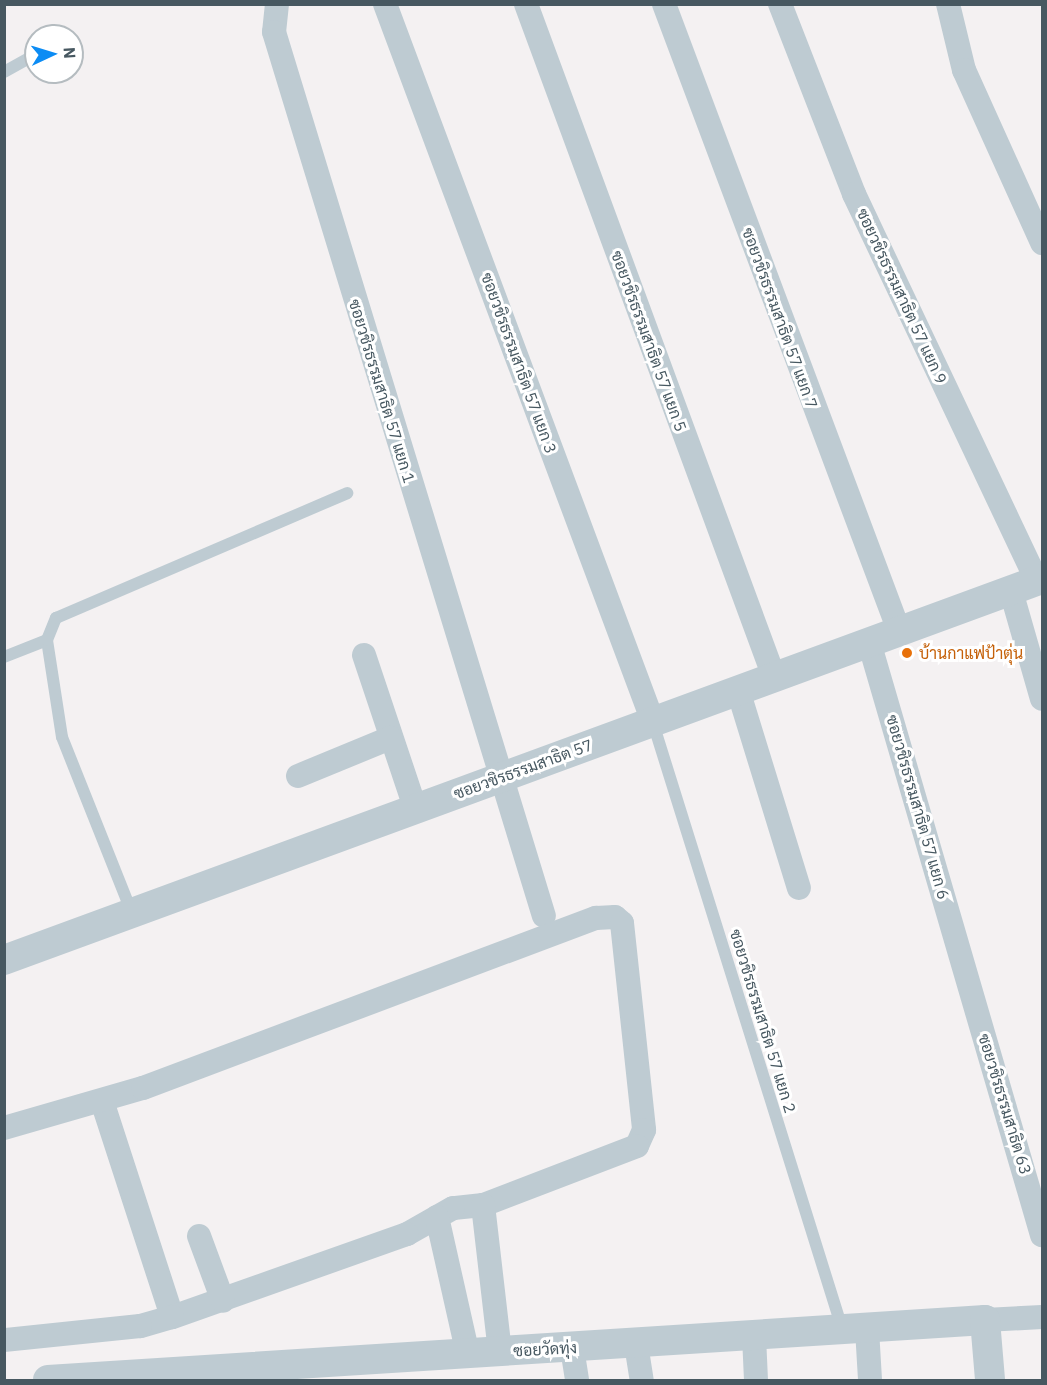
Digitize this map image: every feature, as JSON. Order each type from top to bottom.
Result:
[{"type":"street","name":"ซอยวชิรธรรมสาธิต 57 แยก 1","points":[[277,4],[274,32],[499,778],[543,916]]},
{"type":"street","name":"ซอยวชิรธรรมสาธิต 57 แยก 3","points":[[386,4],[653,722]]},
{"type":"street","name":"ซอยวชิรธรรมสาธิต 57 แยก 5","points":[[526,4],[774,677]]},
{"type":"street","name":"ซอยวชิรธรรมสาธิต 57 แยก 7","points":[[664,4],[899,631]]},
{"type":"street","name":"ซอยวชิรธรรมสาธิต 57 แยก 9","points":[[780,4],[854,194],[1030,584],[1042,699]]},
{"type":"street","points":[[948,4],[964,70],[1042,243]]},
{"type":"street","name":"ซอยวชิรธรรมสาธิต 57","points":[[4,960],[415,807],[1030,584]]},
{"type":"street","name":"ซอยวชิรธรรมสาธิต 57 แยก 6","points":[[869,642],[966,973]]},
{"type":"street","points":[[364,655],[415,807]]},
{"type":"street","points":[[738,690],[799,888]]},
{"type":"street","points":[[298,776],[390,738]]},
{"type":"street","points":[[4,1128],[102,1101],[597,918],[615,917],[626,947],[642,1139],[628,1152],[483,1205],[453,1208],[407,1234],[223,1301],[172,1317],[141,1326],[4,1340]]},
{"type":"street","name":"ซอยวชิรธรรมสาธิต 63","points":[[966,973],[1042,1234]]},
{"type":"street","points":[[102,1101],[172,1317]]},
{"type":"street","points":[[483,1205],[500,1352]]},
{"type":"street","points":[[437,1217],[468,1354]]},
{"type":"street","points":[[199,1236],[223,1301]]},
{"type":"street","name":"ซอยวัดทุ่ง","points":[[48,1380],[1042,1317]]},
{"type":"street","points":[[985,1320],[990,1380]]},
{"type":"street","points":[[855,1329],[870,1380]]},
{"type":"street","points":[[754,1336],[756,1380]]},
{"type":"street","points":[[636,1344],[642,1380]]},
{"type":"street","points":[[572,1348],[577,1380]]},
{"type":"lane","points":[[4,72],[24,61]]},
{"type":"lane","points":[[132,913],[62,737],[47,640],[56,618],[347,493]]},
{"type":"lane","points":[[4,657],[47,640]]},
{"type":"lane","name":"ซอยวชิรธรรมสาธิต 57 แยก 2","points":[[653,722],[855,1329]]},
{"type":"place","name":"บ้านกาแฟป้าตุ่น","points":[[907,653]]}]
